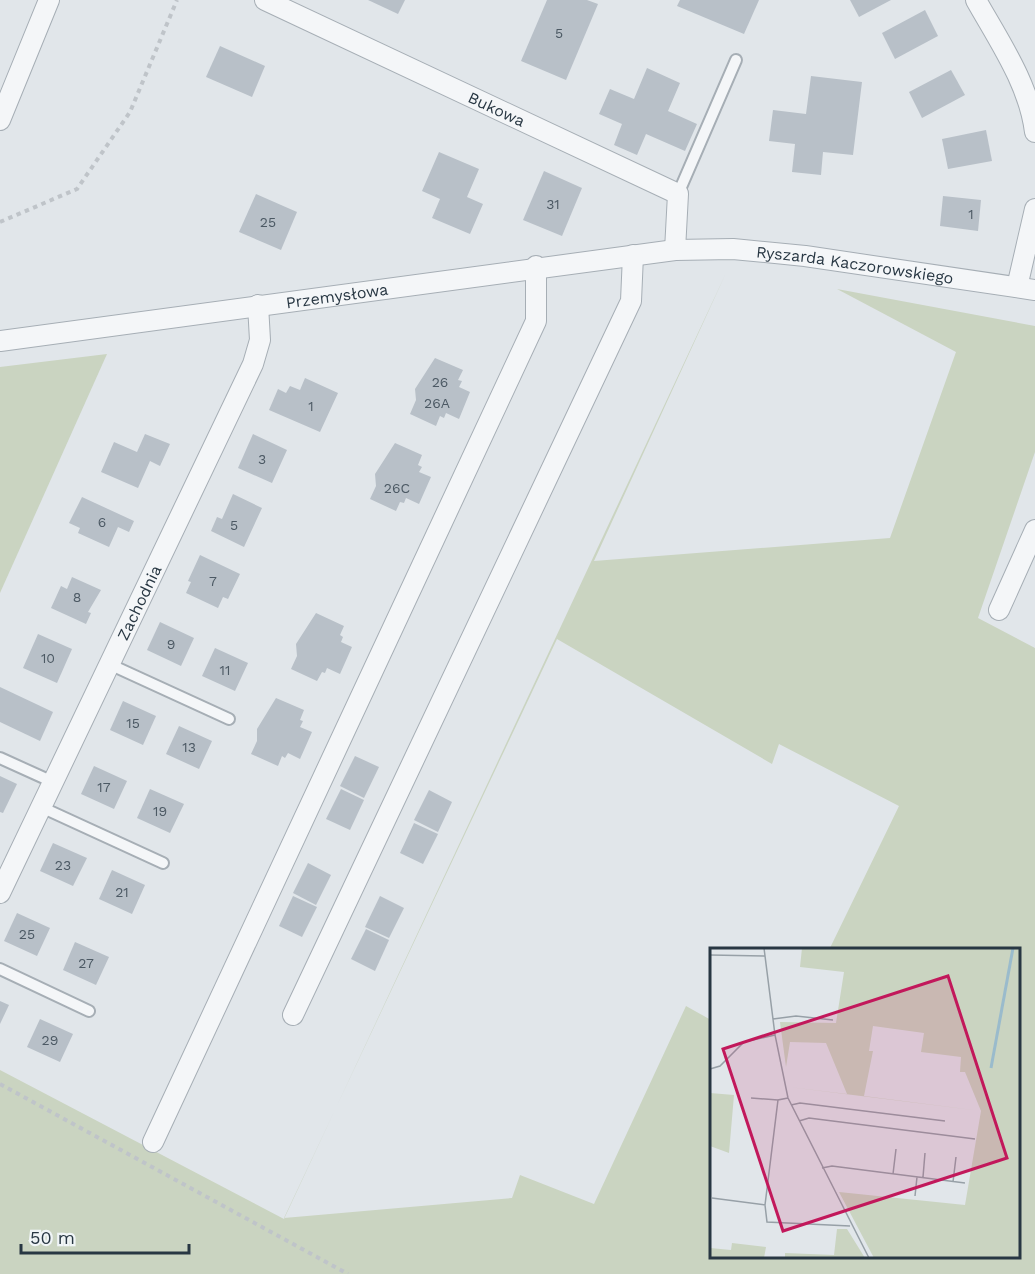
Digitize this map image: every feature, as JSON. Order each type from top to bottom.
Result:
[{"type":"street","points":[[0,120],[49,0]]},
{"type":"street","name":"Bukowa","points":[[266,0],[678,194]]},
{"type":"street","points":[[976,0],[1016,72],[1033,115],[1035,132]]},
{"type":"street","points":[[675,250],[678,194]]},
{"type":"street","points":[[1026,288],[1035,209]]},
{"type":"street","name":"Ryszarda Kaczorowskiego","points":[[675,250],[733,249],[805,256],[1026,288]]},
{"type":"street","name":"Przemysłowa","points":[[0,341],[536,266],[675,250]]},
{"type":"street","points":[[293,1015],[630,301],[633,255]]},
{"type":"street","points":[[153,1142],[536,321],[536,266]]},
{"type":"street","name":"Zachodnia","points":[[0,893],[253,364],[260,340],[258,305]]},
{"type":"street","points":[[999,610],[1035,530]]},
{"type":"lane","points":[[678,194],[736,60]]},
{"type":"lane","points":[[109,664],[229,719]]},
{"type":"lane","points":[[0,758],[53,782]]},
{"type":"lane","points":[[41,807],[163,863]]},
{"type":"lane","points":[[0,969],[89,1011]]},
{"type":"path","points":[[0,222],[77,189],[130,112],[177,0]]},
{"type":"path","points":[[0,1084],[348,1274]]},
{"type":"green space","points":[[726,273],[594,561],[890,538],[956,352],[837,289],[1035,326],[1035,452],[978,618],[1035,648],[1035,1274],[0,1274],[0,1070],[284,1219],[512,1198],[520,1175],[594,1204],[686,1006],[710,1019],[710,1259],[1020,1259],[1020,948],[830,948],[899,806],[779,744],[772,764],[557,639],[336,1109]]},
{"type":"green space","points":[[107,354],[0,593],[0,367]]},
{"type":"building","points":[[368,0],[405,0],[398,14]]},
{"type":"building","points":[[547,0],[587,0],[598,4],[566,80],[521,61]]},
{"type":"building","points":[[680,0],[759,0],[744,34],[677,6]]},
{"type":"building","points":[[850,0],[891,0],[859,17]]},
{"type":"building","points":[[925,10],[938,36],[895,59],[882,33]]},
{"type":"building","points":[[220,46],[265,66],[252,97],[206,77]]},
{"type":"building","points":[[647,68],[680,83],[668,111],[697,124],[685,151],[646,134],[637,155],[614,145],[622,124],[599,114],[610,89],[634,99]]},
{"type":"building","points":[[951,70],[965,95],[922,118],[909,92]]},
{"type":"building","points":[[811,76],[862,82],[853,155],[823,152],[821,175],[792,172],[795,144],[769,141],[773,110],[806,114]]},
{"type":"building","points":[[986,130],[992,161],[948,169],[942,139]]},
{"type":"building","points":[[439,152],[479,169],[467,197],[483,204],[470,234],[432,218],[440,199],[422,191]]},
{"type":"building","points":[[544,171],[582,188],[562,236],[523,220]]},
{"type":"building","points":[[256,194],[297,212],[281,250],[239,232]]},
{"type":"building","points":[[943,196],[981,200],[978,231],[940,226]]},
{"type":"building","points":[[435,358],[463,370],[458,380],[462,381],[459,387],[470,392],[459,419],[446,413],[444,418],[440,416],[436,426],[410,414],[416,400],[415,389]]},
{"type":"building","points":[[305,378],[338,393],[320,432],[269,410],[278,389],[286,393],[290,386],[300,390]]},
{"type":"building","points":[[145,434],[170,444],[160,466],[150,461],[138,488],[101,472],[114,442],[137,452]]},
{"type":"building","points":[[253,434],[287,450],[272,483],[238,468]]},
{"type":"building","points":[[395,443],[422,455],[418,465],[422,467],[419,472],[431,477],[419,504],[406,498],[404,503],[400,502],[396,511],[370,499],[376,486],[375,474]]},
{"type":"building","points":[[233,494],[262,508],[244,547],[211,531],[217,517],[222,519]]},
{"type":"building","points":[[82,497],[134,521],[129,532],[118,527],[109,547],[78,533],[80,528],[69,523]]},
{"type":"building","points":[[200,555],[240,574],[228,599],[223,597],[218,608],[186,593],[191,582],[188,581]]},
{"type":"building","points":[[72,577],[101,590],[88,612],[91,613],[86,624],[51,608],[61,586],[67,589]]},
{"type":"building","points":[[316,613],[344,626],[340,635],[343,637],[341,642],[352,647],[340,674],[327,668],[317,681],[291,669],[297,656],[296,644]]},
{"type":"building","points":[[160,622],[194,638],[181,666],[147,650]]},
{"type":"building","points":[[38,634],[72,649],[57,683],[23,668]]},
{"type":"building","points":[[215,648],[248,663],[235,691],[202,676]]},
{"type":"building","points":[[0,687],[53,712],[40,741],[0,722]]},
{"type":"building","points":[[276,698],[304,710],[300,727],[312,732],[300,759],[288,753],[285,758],[282,756],[278,766],[251,754],[257,741],[257,729]]},
{"type":"building","points":[[123,701],[156,716],[143,745],[110,730]]},
{"type":"building","points":[[179,726],[212,741],[199,769],[166,754]]},
{"type":"building","points":[[355,756],[379,767],[364,798],[340,786]]},
{"type":"building","points":[[94,766],[127,781],[114,809],[81,794]]},
{"type":"building","points":[[0,776],[17,784],[3,813],[0,812]]},
{"type":"building","points":[[150,789],[184,804],[170,833],[137,818]]},
{"type":"building","points":[[341,789],[364,800],[350,830],[326,819]]},
{"type":"building","points":[[429,790],[452,802],[438,832],[414,820]]},
{"type":"building","points":[[414,823],[438,834],[423,864],[400,853]]},
{"type":"building","points":[[53,843],[87,858],[73,886],[40,871]]},
{"type":"building","points":[[308,863],[331,875],[316,905],[293,893]]},
{"type":"building","points":[[112,870],[145,885],[132,914],[99,899]]},
{"type":"building","points":[[293,896],[317,907],[302,937],[279,926]]},
{"type":"building","points":[[380,896],[404,908],[389,938],[365,927]]},
{"type":"building","points":[[17,913],[50,928],[37,956],[4,941]]},
{"type":"building","points":[[366,929],[389,940],[375,971],[351,959]]},
{"type":"building","points":[[75,942],[109,957],[96,985],[63,970]]},
{"type":"building","points":[[0,1001],[9,1005],[0,1024]]},
{"type":"building","points":[[40,1019],[73,1034],[60,1062],[27,1047]]}]
